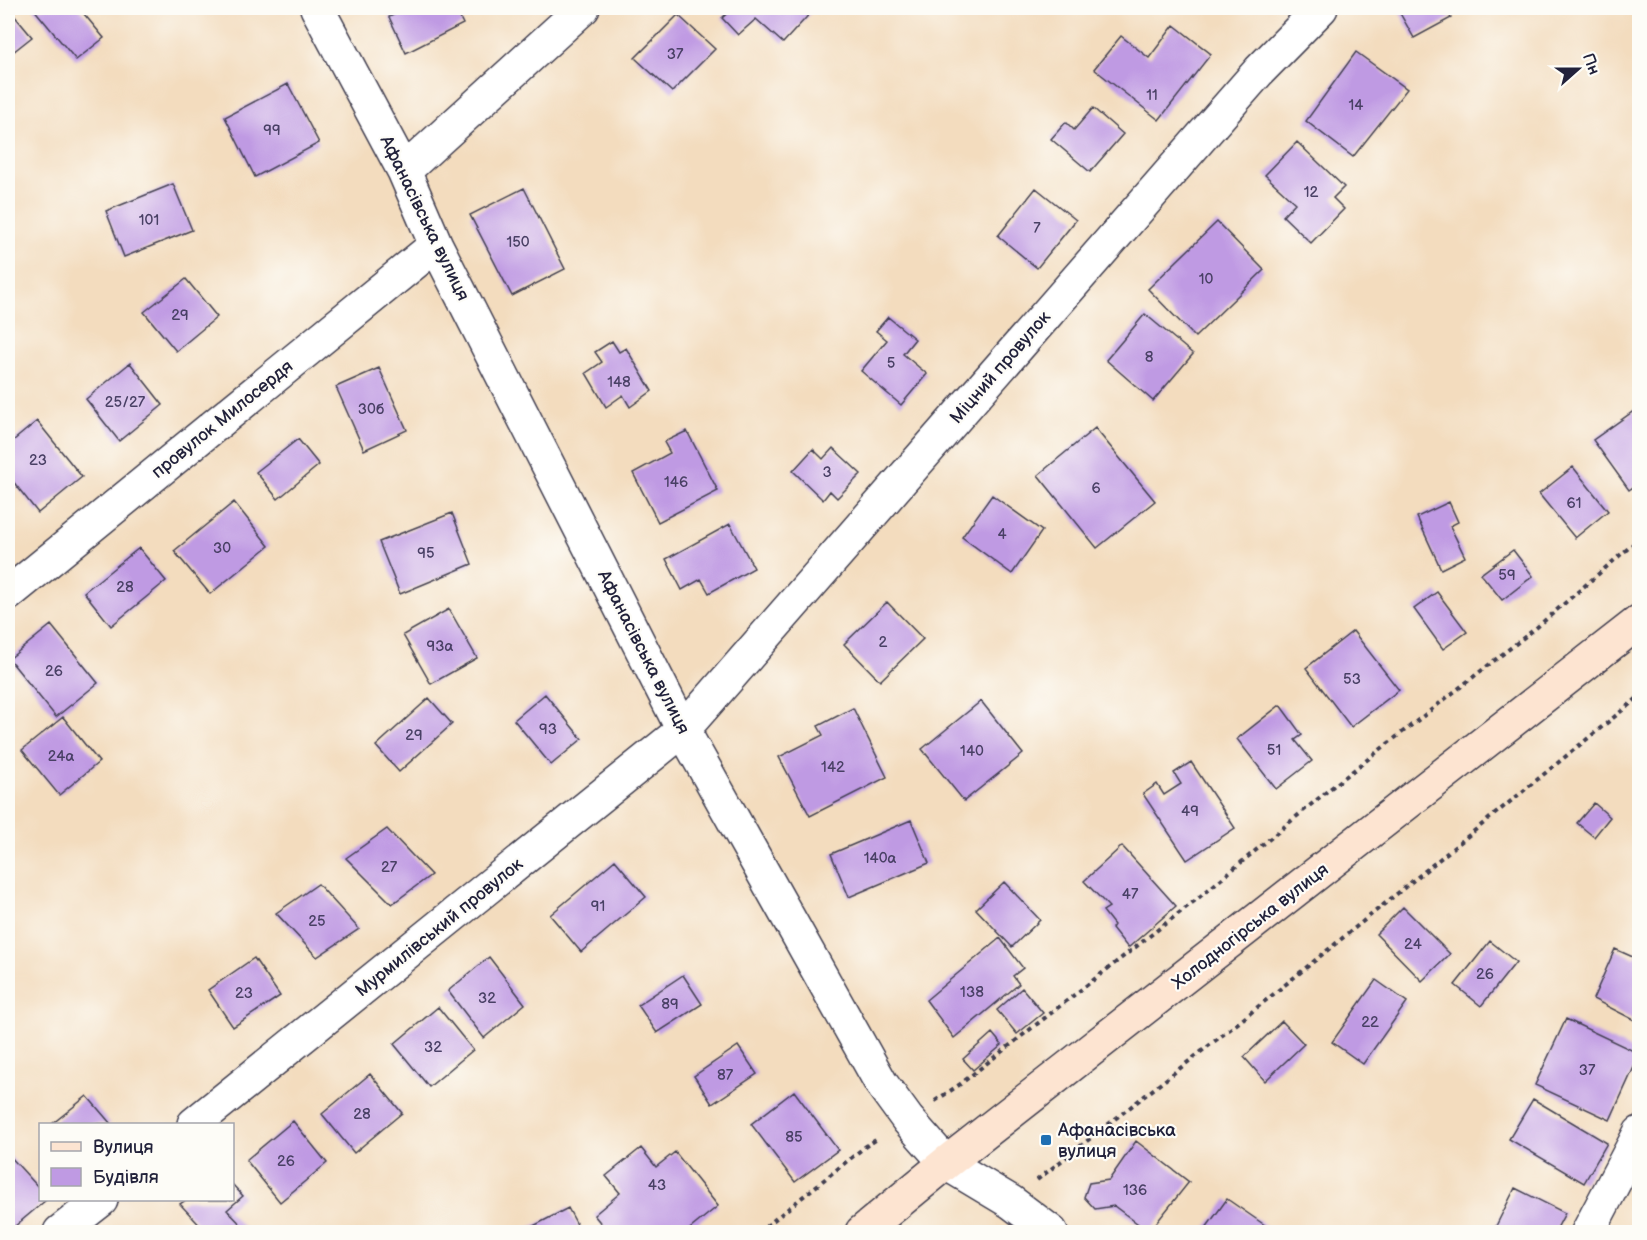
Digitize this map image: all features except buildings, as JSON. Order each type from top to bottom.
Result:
[{"type":"main road","name":"Холодногірська вулиця","points":[[862,1233],[946,1163],[1640,621]]},
{"type":"street","name":"Афанасівська вулиця","points":[[317,8],[404,171],[436,245],[683,730],[881,1083],[908,1120],[946,1163],[1011,1202],[1051,1233]]},
{"type":"street","points":[[404,171],[583,8]]},
{"type":"street","name":"Міцний провулок","points":[[683,730],[1251,80],[1321,8]]},
{"type":"street","name":"провулок Милосердя","points":[[8,594],[436,245]]},
{"type":"street","name":"Мурмилівський провулок","points":[[196,1123],[683,730]]},
{"type":"street","points":[[1588,1233],[1640,1133]]},
{"type":"street","points":[[60,1233],[100,1201]]},
{"type":"path","points":[[759,1233],[867,1146],[959,1085],[1197,899],[1331,789],[1536,628],[1640,538]]},
{"type":"path","points":[[1011,1202],[1243,1018],[1640,696]]},
{"type":"place","name":"Афанасівська вулиця","points":[[1046,1140]]}]
